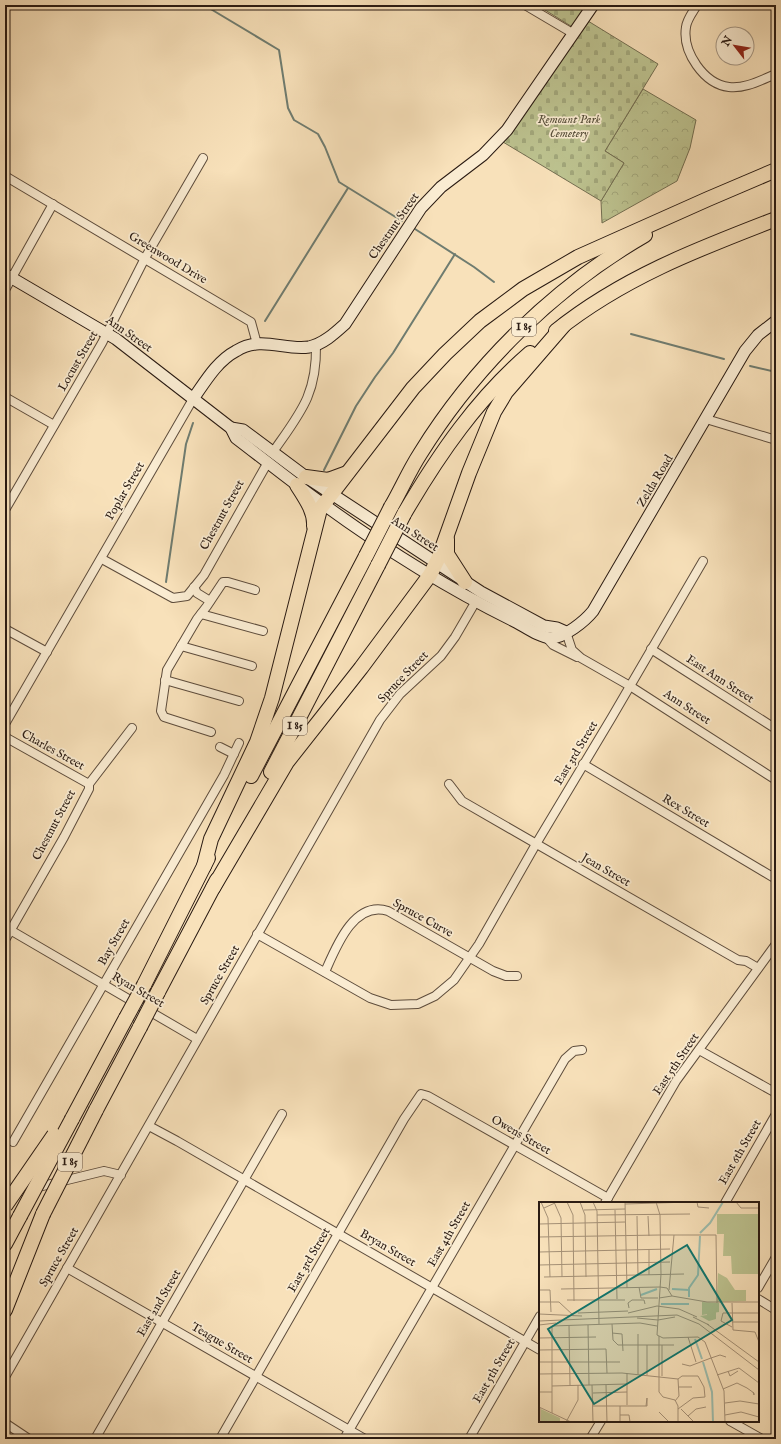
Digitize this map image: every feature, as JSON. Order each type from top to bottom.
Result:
[{"type":"highway","name":"I 85","points":[[5,1244],[69,1118],[96,1074],[144,985],[204,866],[391,507],[420,454],[455,404],[518,333],[560,295],[594,269],[641,237],[708,199],[776,170]]},
{"type":"highway","points":[[204,866],[211,839],[257,742],[272,698],[314,530],[320,510],[328,499],[413,388],[445,354],[480,321],[523,289],[578,257],[708,199]]},
{"type":"highway","name":"I 85","points":[[5,1282],[43,1214],[213,888],[404,514],[428,473],[482,399],[509,371],[564,325],[609,293],[653,269],[689,252],[776,219]]},
{"type":"highway","points":[[213,888],[287,762],[361,668],[433,569],[447,536],[468,473],[494,412],[506,392],[564,325]]},
{"type":"highway","points":[[314,530],[314,517],[302,481],[328,480],[341,476],[350,470]]},
{"type":"highway","points":[[447,536],[448,554],[458,573],[465,582]]},
{"type":"highway","points":[[5,1206],[69,1118]]},
{"type":"highway","points":[[5,1310],[43,1214]]},
{"type":"main road","name":"Chestnut Street","points":[[316,345],[330,337],[345,324],[405,231],[426,202],[441,187],[483,155],[507,130],[594,5]]},
{"type":"main road","name":"Ann Street","points":[[8,276],[108,334],[230,428],[236,438],[270,457],[302,481],[433,569],[476,600],[545,636]]},
{"type":"main road","name":"Zelda Road","points":[[545,636],[559,637],[582,623],[593,611],[706,419],[744,351],[758,335],[776,321]]},
{"type":"main road","name":"Poplar Street","points":[[193,399],[211,374],[236,350],[257,344],[270,343],[307,347],[316,345]]},
{"type":"main road","name":"Ann Street","points":[[433,569],[465,582],[500,603],[544,626],[557,628],[566,632]]},
{"type":"street","points":[[525,5],[574,34]]},
{"type":"street","points":[[697,5],[686,24],[685,33],[691,54],[704,74],[722,86],[736,88],[750,85],[776,74]]},
{"type":"street","name":"Locust Street","points":[[5,510],[108,334],[145,258],[203,158]]},
{"type":"street","name":"Greenwood Drive","points":[[5,176],[251,322],[257,344]]},
{"type":"street","points":[[5,290],[8,276],[53,204]]},
{"type":"street","name":"Chestnut Street","points":[[102,558],[173,598],[187,596],[200,580],[270,457],[296,419],[309,395],[316,373],[316,345]]},
{"type":"street","points":[[5,397],[54,425]]},
{"type":"street","name":"Poplar Street","points":[[5,724],[193,399]]},
{"type":"street","points":[[706,419],[776,440]]},
{"type":"street","name":"East 3rd Street","points":[[470,957],[703,562]]},
{"type":"street","points":[[211,732],[164,717],[161,712],[167,670],[201,614],[223,582],[228,582],[255,590]]},
{"type":"street","points":[[194,587],[197,592],[210,601]]},
{"type":"street","name":"Spruce Street","points":[[5,1377],[380,720],[400,694],[448,647],[459,632],[476,600]]},
{"type":"street","points":[[201,614],[263,631]]},
{"type":"street","points":[[5,629],[47,652]]},
{"type":"street","name":"Ann Street","points":[[566,632],[572,650],[582,658]]},
{"type":"street","name":"Ann Street","points":[[545,636],[553,645],[582,658],[630,686],[776,780]]},
{"type":"street","points":[[181,646],[252,666]]},
{"type":"street","name":"East Ann Street","points":[[651,649],[776,729]]},
{"type":"street","points":[[165,680],[239,701]]},
{"type":"street","name":"Chestnut Street","points":[[5,940],[8,929],[64,837],[88,789],[89,784],[132,728]]},
{"type":"street","name":"Charles Street","points":[[5,737],[89,784]]},
{"type":"street","name":"Bay Street","points":[[13,1142],[104,984],[239,743]]},
{"type":"street","points":[[220,747],[234,754]]},
{"type":"street","name":"Rex Street","points":[[584,764],[776,879]]},
{"type":"street","name":"Jean Street","points":[[449,784],[462,801],[738,960],[746,961],[758,968]]},
{"type":"street","name":"Spruce Curve","points":[[324,972],[355,918],[365,911],[378,908],[388,911],[498,974],[511,977],[517,976]]},
{"type":"street","name":"Ryan Street","points":[[8,929],[197,1039]]},
{"type":"street","points":[[257,934],[377,1002],[391,1005],[409,1005],[427,1001],[454,980],[470,957]]},
{"type":"street","name":"East 5th Street","points":[[607,1200],[676,1081],[776,944]]},
{"type":"street","name":"East 4th Street","points":[[344,1439],[565,1058],[574,1051],[582,1050]]},
{"type":"street","points":[[699,1050],[776,1093]]},
{"type":"street","name":"East 3rd Street","points":[[220,1439],[338,1234],[421,1094]]},
{"type":"street","name":"Owens Street","points":[[421,1094],[428,1096],[514,1145],[607,1200]]},
{"type":"street","points":[[244,1179],[282,1114]]},
{"type":"street","name":"East 6th Street","points":[[726,1202],[776,1114]]},
{"type":"street","name":"Bryan Street","points":[[149,1126],[244,1179],[539,1349]]},
{"type":"street","points":[[5,1195],[104,1171],[121,1175]]},
{"type":"street","name":"East 2nd Street","points":[[95,1439],[244,1179]]},
{"type":"street","points":[[759,1286],[776,1257]]},
{"type":"street","name":"Teague Street","points":[[67,1268],[365,1439]]},
{"type":"street","points":[[759,1300],[776,1310]]},
{"type":"street","name":"East 5th Street","points":[[468,1439],[539,1318]]},
{"type":"street","points":[[590,1439],[600,1422]]},
{"type":"street","points":[[732,1422],[762,1439]]},
{"type":"street","points":[[5,1423],[29,1439]]},
{"type":"green space","points":[[537,5],[586,5],[574,28]]},
{"type":"green space","name":"Remount Park Cemetery","points":[[588,21],[658,64],[605,151],[624,163],[601,201],[503,142]]},
{"type":"green space","points":[[643,89],[696,120],[690,148],[677,181],[602,223],[601,201],[624,163],[605,151]]},
{"type":"waterway","points":[[204,5],[279,50],[288,108],[294,120],[318,134],[325,147],[339,182],[402,221]]},
{"type":"waterway","points":[[265,321],[348,188]]},
{"type":"waterway","points":[[415,229],[474,267],[494,282]]},
{"type":"waterway","points":[[324,470],[356,406],[393,353],[455,254]]},
{"type":"waterway","points":[[631,334],[724,359]]},
{"type":"waterway","points":[[750,366],[776,372]]},
{"type":"waterway","points":[[166,582],[186,444],[193,423]]}]
